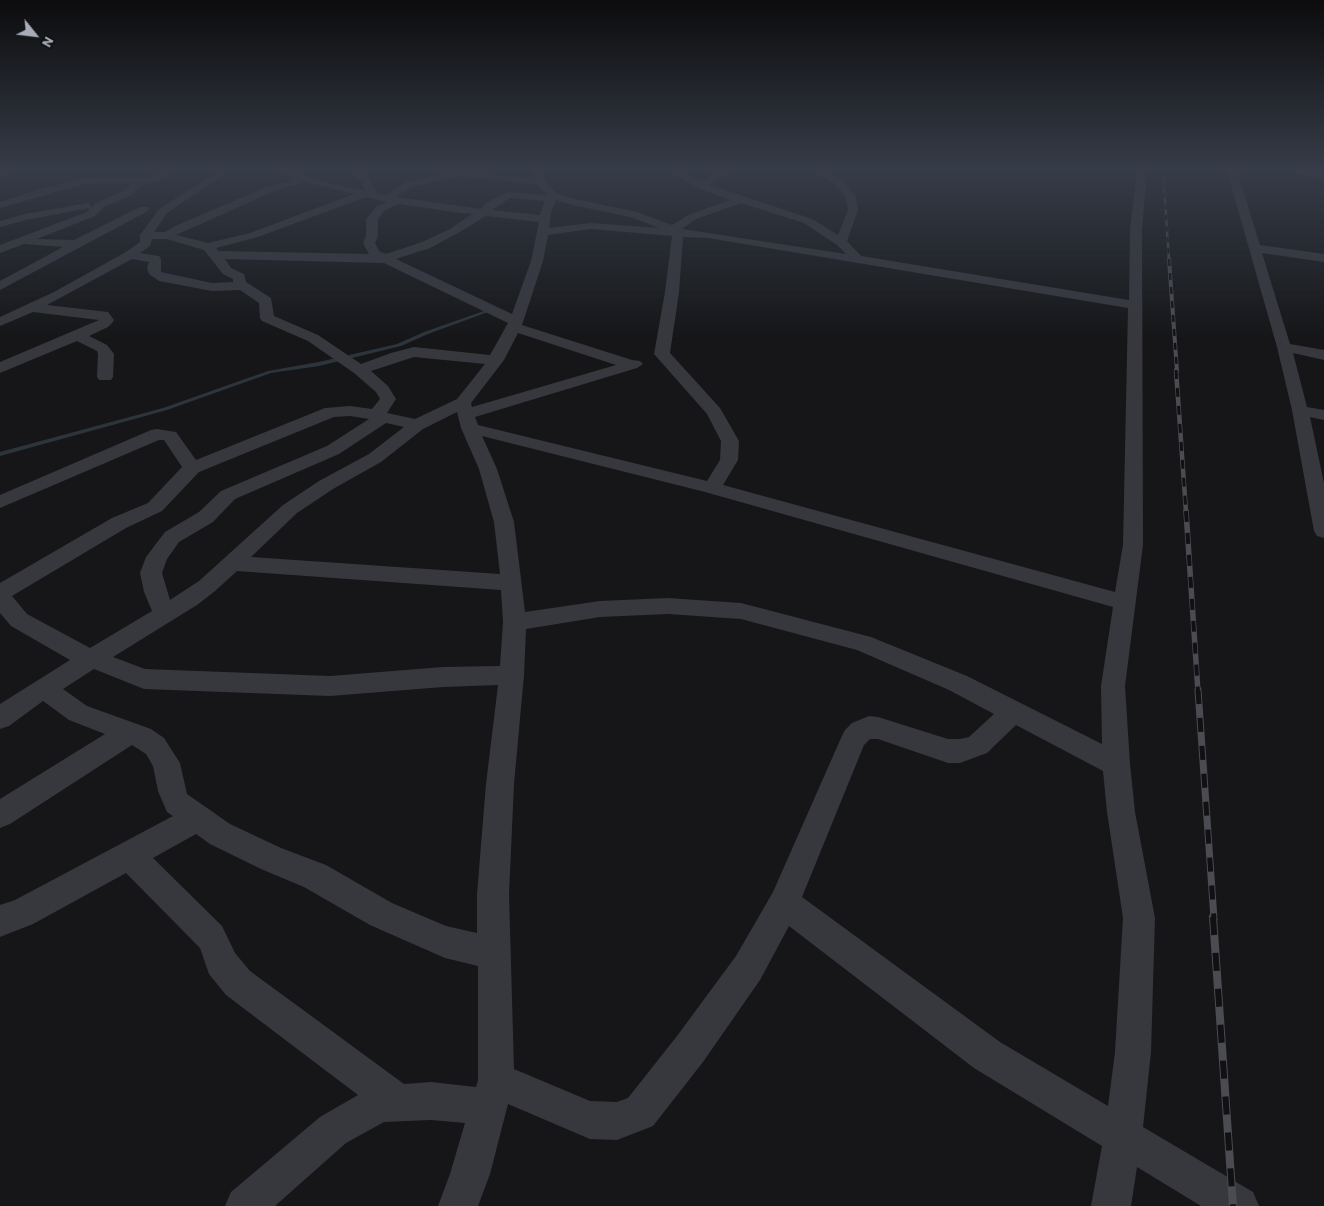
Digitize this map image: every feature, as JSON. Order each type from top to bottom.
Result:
[{"type":"street","points":[[0,248],[51,227]]},
{"type":"street","points":[[0,286],[108,227]]},
{"type":"street","points":[[0,322],[101,273],[130,255],[146,244],[146,235],[151,227]]},
{"type":"street","points":[[167,236],[181,227]]},
{"type":"street","points":[[212,251],[275,227]]},
{"type":"street","points":[[370,227],[372,236],[369,243],[374,253],[383,258],[515,324],[632,365]]},
{"type":"street","points":[[146,235],[167,236],[212,251],[383,258],[426,244],[460,227]]},
{"type":"street","points":[[458,1206],[470,1174],[492,1094],[493,894],[500,784],[512,675],[515,622],[504,522],[488,469],[467,415],[515,324],[537,261],[544,227]]},
{"type":"street","points":[[618,227],[676,230],[1135,305]]},
{"type":"street","points":[[669,227],[676,230]]},
{"type":"street","points":[[662,354],[672,292],[676,230],[679,227]]},
{"type":"street","points":[[818,227],[841,242],[858,260]]},
{"type":"street","points":[[841,242],[847,227]]},
{"type":"street","points":[[1111,1206],[1123,1136],[1133,1052],[1139,918],[1121,812],[1116,764],[1113,686],[1133,545],[1136,227]]},
{"type":"street","points":[[1248,227],[1284,347],[1300,410],[1324,531]]},
{"type":"street","points":[[0,237],[42,244],[76,244]]},
{"type":"street","points":[[1254,248],[1324,258]]},
{"type":"street","points":[[165,614],[155,592],[151,573],[157,557],[172,537],[206,517],[228,495],[346,442],[380,416],[388,399],[382,389],[360,370],[313,338],[267,318],[266,301],[242,286],[239,283],[239,277],[227,272],[212,251]]},
{"type":"street","points":[[130,255],[155,259],[156,264],[153,268],[155,274],[164,278],[212,287],[242,286]]},
{"type":"street","points":[[0,304],[27,309],[95,314],[106,318],[103,324],[0,368]]},
{"type":"street","points":[[77,336],[102,348],[106,354],[106,377]]},
{"type":"street","points":[[1284,347],[1324,355]]},
{"type":"street","points":[[360,370],[396,356],[414,352],[496,360]]},
{"type":"street","points":[[512,675],[443,677],[330,686],[144,679],[92,660],[19,620],[2,600],[107,530],[151,509],[192,468],[331,412],[350,411],[417,425],[467,415],[632,365],[662,354]]},
{"type":"street","points":[[662,354],[714,412],[730,441],[731,452],[728,460],[722,474],[711,488]]},
{"type":"street","points":[[1300,410],[1324,415]]},
{"type":"street","points":[[467,415],[711,488],[1124,602]]},
{"type":"street","points":[[0,718],[207,586],[290,509],[347,473],[375,458],[417,425]]},
{"type":"street","points":[[0,502],[157,434],[170,436],[192,468]]},
{"type":"street","points":[[317,456],[347,473]]},
{"type":"street","points":[[231,563],[512,583]]},
{"type":"street","points":[[515,622],[600,609],[668,606],[741,611],[863,643],[958,683],[1116,764]]},
{"type":"street","points":[[45,688],[78,713],[142,737],[155,746],[166,763],[172,791],[177,803],[220,834],[272,859],[315,876],[381,914],[445,942],[494,953]]},
{"type":"street","points":[[245,1206],[333,1130],[380,1104],[431,1101],[492,1094],[590,1120],[617,1121],[640,1113],[690,1049],[748,968],[784,903],[854,738],[861,731],[869,727],[878,728],[948,751],[960,751],[978,745],[1014,711]]},
{"type":"street","points":[[0,815],[130,732]]},
{"type":"street","points":[[0,921],[22,912],[198,818]]},
{"type":"street","points":[[129,855],[211,937],[216,945],[220,962],[238,983],[399,1103]]},
{"type":"street","points":[[784,903],[987,1055],[1239,1206]]},
{"type":"waterway","points":[[0,454],[165,409],[270,372],[319,364],[399,345],[426,333],[486,312]]},
{"type":"railway","points":[[1167,227],[1169,260]]},
{"type":"railway","points":[[1169,259],[1177,371]]},
{"type":"railway","points":[[1176,370],[1186,512]]},
{"type":"railway","points":[[1186,511],[1198,692]]},
{"type":"railway","points":[[1198,690],[1214,919]]},
{"type":"railway","points":[[1213,917],[1233,1206]]}]
